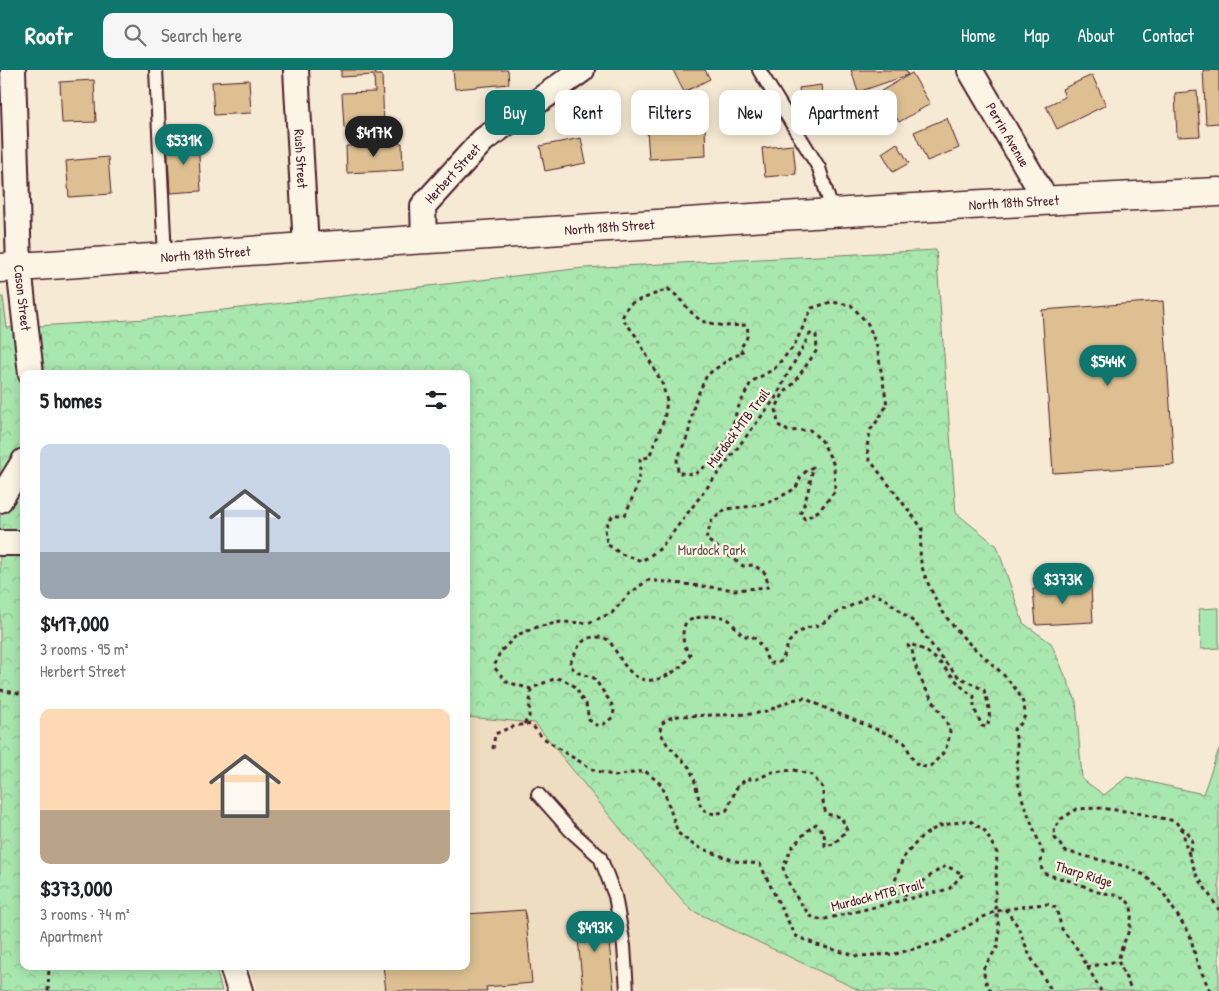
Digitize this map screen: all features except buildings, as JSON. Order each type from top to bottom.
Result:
[{"type":"main road","name":"North 18th Street","points":[[10,268],[833,213],[1219,192]]},
{"type":"street","name":"Cason Street","points":[[13,70],[10,268],[30,370]]},
{"type":"street","name":"Rush Street","points":[[296,70],[306,247]]},
{"type":"street","name":"Herbert Street","points":[[424,240],[423,206],[483,140],[582,70]]},
{"type":"street","name":"Perrin Avenue","points":[[970,70],[1046,200]]},
{"type":"street","points":[[0,500],[20,468]]},
{"type":"street","points":[[0,543],[20,543]]},
{"type":"street","points":[[233,970],[240,991]]},
{"type":"lane","points":[[156,70],[165,257]]},
{"type":"lane","points":[[759,70],[819,168],[833,213]]},
{"type":"lane","points":[[538,794],[570,830],[600,857],[615,896],[624,946],[627,991]]},
{"type":"path","name":"Murdock MTB Trail","points":[[991,991],[987,986],[983,969],[998,946],[995,902],[997,853],[985,831],[969,820],[939,826],[921,837],[903,858],[895,881],[896,893],[906,895],[946,866],[963,874],[949,889],[821,920],[810,916],[795,896],[783,868],[792,847],[816,824],[822,829],[825,837],[825,846],[834,844],[847,830],[841,817],[826,814],[823,802],[823,788],[812,775],[794,770],[772,772],[757,779],[746,779],[737,788],[727,810],[717,814],[709,814],[701,808],[690,767],[667,744],[660,732],[661,724],[670,718],[678,716],[754,714],[770,710],[791,700],[804,698],[893,736],[905,743],[914,762],[920,766],[927,767],[932,765],[944,752],[948,743],[950,726],[918,675],[912,649],[908,646],[910,644],[920,648],[941,663],[962,688],[974,696],[974,708],[982,726],[987,727],[990,708],[984,690],[959,677],[915,623],[884,598],[873,594],[838,612],[820,626],[810,627],[796,633],[789,642],[782,661],[774,664],[769,662],[764,651],[752,636],[745,637],[740,634],[727,618],[705,616],[695,618],[686,622],[683,629],[684,642],[690,654],[687,661],[670,674],[648,682],[637,677],[627,669],[611,643],[603,637],[590,638],[584,641],[573,656],[570,666],[579,673],[594,678],[610,703],[614,710],[613,717],[604,724],[596,725],[588,720],[586,704],[576,687],[566,681],[556,678],[531,689],[508,682],[494,668],[500,652],[517,635],[537,626],[560,622],[588,623],[612,613],[628,595],[648,580],[736,590],[768,587],[766,574],[754,565],[743,566],[706,539],[712,520],[726,509],[754,506],[773,501],[796,488],[800,478],[807,470],[813,467],[810,486],[800,514],[805,519],[820,510],[835,491],[834,465],[822,441],[810,430],[788,431],[778,426],[776,408],[783,394],[793,384],[817,350],[816,336],[810,334],[777,396],[661,548],[642,561],[621,554],[607,544],[605,528],[613,516],[625,515],[637,487],[640,459],[649,457],[664,420],[667,401],[662,383],[636,336],[622,318],[629,304],[668,290],[677,296],[702,321],[724,326],[747,325],[749,334],[746,342],[740,348],[743,353],[732,357],[707,375],[695,402],[688,435],[677,460],[678,473],[695,474],[711,462],[730,435],[737,410],[752,382],[774,369],[794,346],[812,308],[831,302],[851,305],[868,324],[877,347],[887,405],[871,429],[867,446],[868,459],[922,528],[921,562],[930,587],[945,616],[970,645],[1007,678],[1019,694],[1024,706],[1025,716],[1024,720],[1014,729],[1018,750],[1018,782],[1023,801],[1043,852]]},
{"type":"path","points":[[524,724],[530,717],[531,689]]},
{"type":"path","points":[[0,690],[20,694]]},
{"type":"path","points":[[493,749],[495,734],[515,726],[532,725],[542,737],[594,770],[615,776],[645,771],[662,784],[678,833],[695,846],[735,861],[760,864],[796,936],[817,945],[858,956],[895,954],[942,941],[997,911],[1049,904],[1056,908],[1062,929],[1078,950],[1101,991]]},
{"type":"path","points":[[1189,857],[1192,840],[1188,833],[1175,822],[1132,812],[1099,808],[1077,809],[1061,819],[1054,829],[1055,838],[1064,851],[1128,867],[1144,875],[1162,891],[1190,935],[1196,962],[1210,991]]},
{"type":"path","points":[[1175,822],[1183,831],[1189,857],[1196,874],[1219,910]]},
{"type":"path","name":"Tharp Ridge","points":[[1043,852],[1042,872],[1078,883],[1098,892],[1115,895],[1128,902],[1132,918],[1118,961]]},
{"type":"path","points":[[1006,909],[1017,925],[1030,956],[1052,991]]},
{"type":"path","points":[[1087,967],[1118,961],[1132,991]]},
{"type":"path","points":[[48,991],[49,970]]},
{"type":"shaded area","points":[[470,717],[535,723],[622,831],[691,910],[861,991],[257,991],[250,970],[470,970]]},
{"type":"green space","name":"Murdock Park","points":[[936,250],[956,513],[997,546],[1023,623],[1051,643],[1076,701],[1082,779],[1104,795],[1127,777],[1203,794],[1219,749],[1219,991],[861,991],[691,910],[622,831],[535,723],[470,717],[470,370],[20,370],[20,970],[216,970],[222,991],[0,991],[0,297],[3,297],[7,328],[146,319],[583,268]]},
{"type":"green space","points":[[1219,608],[1219,648],[1201,649],[1199,609]]}]
